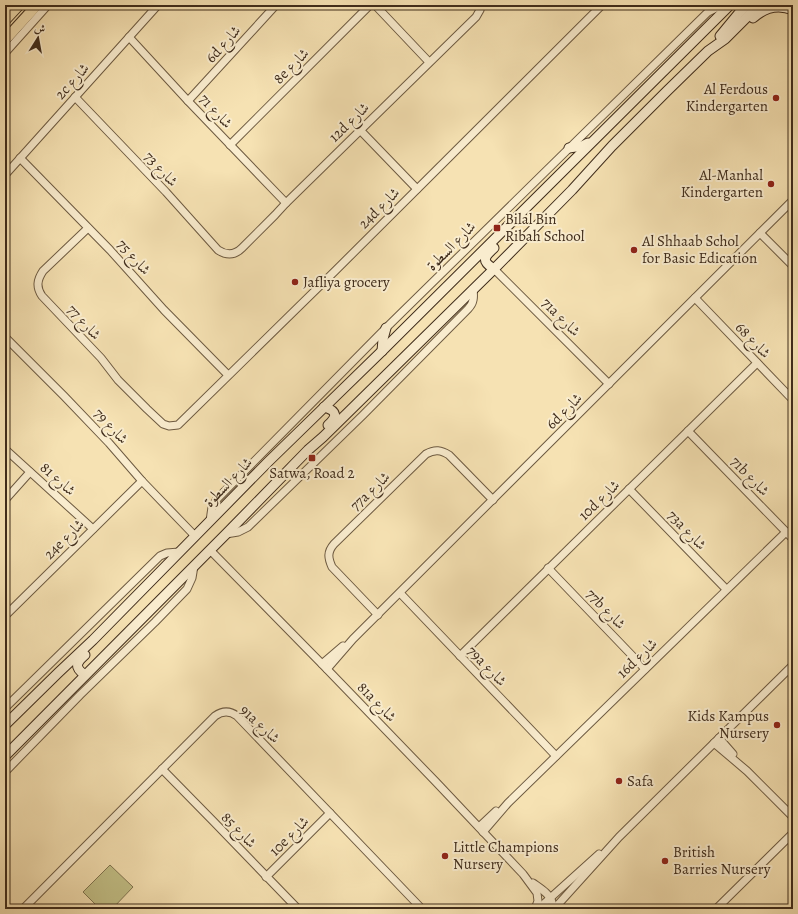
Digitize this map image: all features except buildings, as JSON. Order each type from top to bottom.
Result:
[{"type":"main road","points":[[5,20],[19,5]]},
{"type":"main road","points":[[5,40],[37,5]]},
{"type":"main road","points":[[5,756],[308,450],[494,269],[572,190],[612,146],[708,51],[747,5]]},
{"type":"main road","points":[[708,51],[725,39],[760,5]]},
{"type":"main road","points":[[789,5],[793,9]]},
{"type":"main road","name":"شارع السطوة","points":[[5,725],[93,640],[268,462],[382,351],[729,6]]},
{"type":"main road","points":[[708,51],[722,47],[728,43],[759,13],[766,9],[773,7],[793,9]]},
{"type":"main road","points":[[569,148],[582,146],[593,141]]},
{"type":"main road","points":[[494,269],[486,263],[485,256],[500,241],[504,230]]},
{"type":"main road","points":[[382,351],[386,328]]},
{"type":"main road","points":[[308,450],[319,434],[334,419],[334,412],[330,408],[324,407]]},
{"type":"main road","points":[[85,676],[78,669],[77,664],[89,650],[93,640]]},
{"type":"street","points":[[5,53],[48,5]]},
{"type":"street","name":"2c شارع","points":[[5,175],[158,5]]},
{"type":"street","name":"6d شارع","points":[[188,101],[276,5]]},
{"type":"street","name":"8e شارع","points":[[230,145],[370,5]]},
{"type":"street","points":[[375,5],[430,62]]},
{"type":"street","name":"12d شارع","points":[[231,254],[239,251],[286,202],[476,17],[481,5]]},
{"type":"street","name":"24d شارع","points":[[172,426],[180,423],[602,5]]},
{"type":"street","name":"شارع السطوة","points":[[210,521],[212,507],[217,499],[386,328],[708,12],[716,8],[729,6]]},
{"type":"street","name":"شارع 71","points":[[129,37],[188,101],[286,202]]},
{"type":"street","name":"شارع 73","points":[[75,97],[218,250],[231,254]]},
{"type":"street","points":[[360,130],[417,189]]},
{"type":"street","name":"شارع 75","points":[[20,158],[110,250],[164,310],[228,375]]},
{"type":"street","name":"6d شارع","points":[[325,667],[344,646],[354,639],[793,200]]},
{"type":"street","name":"شارع 77","points":[[88,228],[40,275],[38,280],[39,291],[101,358],[123,385],[163,424],[172,426]]},
{"type":"street","points":[[760,233],[793,266]]},
{"type":"street","name":"71a شارع","points":[[494,269],[609,384]]},
{"type":"street","points":[[226,534],[238,532],[248,528],[367,411],[471,306],[474,299],[473,289]]},
{"type":"street","name":"شارع 68","points":[[695,298],[793,400]]},
{"type":"street","name":"شارع 79","points":[[5,337],[69,401],[109,443],[142,481],[195,536]]},
{"type":"street","name":"10d شارع","points":[[460,656],[757,363]]},
{"type":"street","name":"71b شارع","points":[[688,431],[793,539]]},
{"type":"street","name":"شارع 81","points":[[5,449],[93,529]]},
{"type":"street","name":"77a شارع","points":[[378,615],[332,567],[328,556],[331,547],[337,541],[426,454],[432,451],[438,450],[449,455],[493,500]]},
{"type":"street","points":[[5,500],[30,472]]},
{"type":"street","name":"24e شارع","points":[[5,616],[142,481]]},
{"type":"street","name":"73a شارع","points":[[629,489],[726,590]]},
{"type":"street","name":"16d شارع","points":[[481,830],[498,809],[508,803],[786,532]]},
{"type":"street","name":"81a شارع","points":[[210,550],[325,667],[522,874],[537,892],[537,909]]},
{"type":"street","name":"شارع السطوة","points":[[5,708],[160,556],[167,553],[178,552]]},
{"type":"street","points":[[5,772],[187,589],[191,582],[194,566]]},
{"type":"street","name":"77b شارع","points":[[548,568],[645,669]]},
{"type":"street","name":"79a شارع","points":[[400,593],[556,756]]},
{"type":"street","points":[[553,909],[619,837],[793,665]]},
{"type":"street","name":"91a شارع","points":[[24,909],[215,716],[224,712],[237,716],[422,909]]},
{"type":"street","points":[[717,740],[793,817]]},
{"type":"street","name":"شارع 85","points":[[162,769],[298,909]]},
{"type":"street","name":"10e شارع","points":[[266,877],[330,813]]},
{"type":"street","points":[[716,909],[793,833]]},
{"type":"street","points":[[537,909],[619,837]]},
{"type":"street","name":"81a شارع","points":[[522,874],[551,898]]},
{"type":"street","points":[[551,898],[553,909]]},
{"type":"shaded area","points":[[110,865],[133,887],[112,909],[100,909],[83,892]]},
{"type":"place","name":"Al Ferdous Kindergarten","points":[[776,98]]},
{"type":"place","name":"Al-Manhal Kindergarten","points":[[771,184]]},
{"type":"place","name":"Bilal Bin Ribah School","points":[[497,228]]},
{"type":"place","name":"Al Shhaab Schol for Basic Edication","points":[[634,250]]},
{"type":"place","name":"Jafliya grocery","points":[[295,282]]},
{"type":"place","name":"Satwa, Road 2","points":[[312,458]]},
{"type":"place","name":"Kids Kampus Nursery","points":[[777,725]]},
{"type":"place","name":"Safa","points":[[619,781]]},
{"type":"place","name":"Little Champions Nursery","points":[[445,856]]},
{"type":"place","name":"British Barries Nursery","points":[[665,861]]}]
